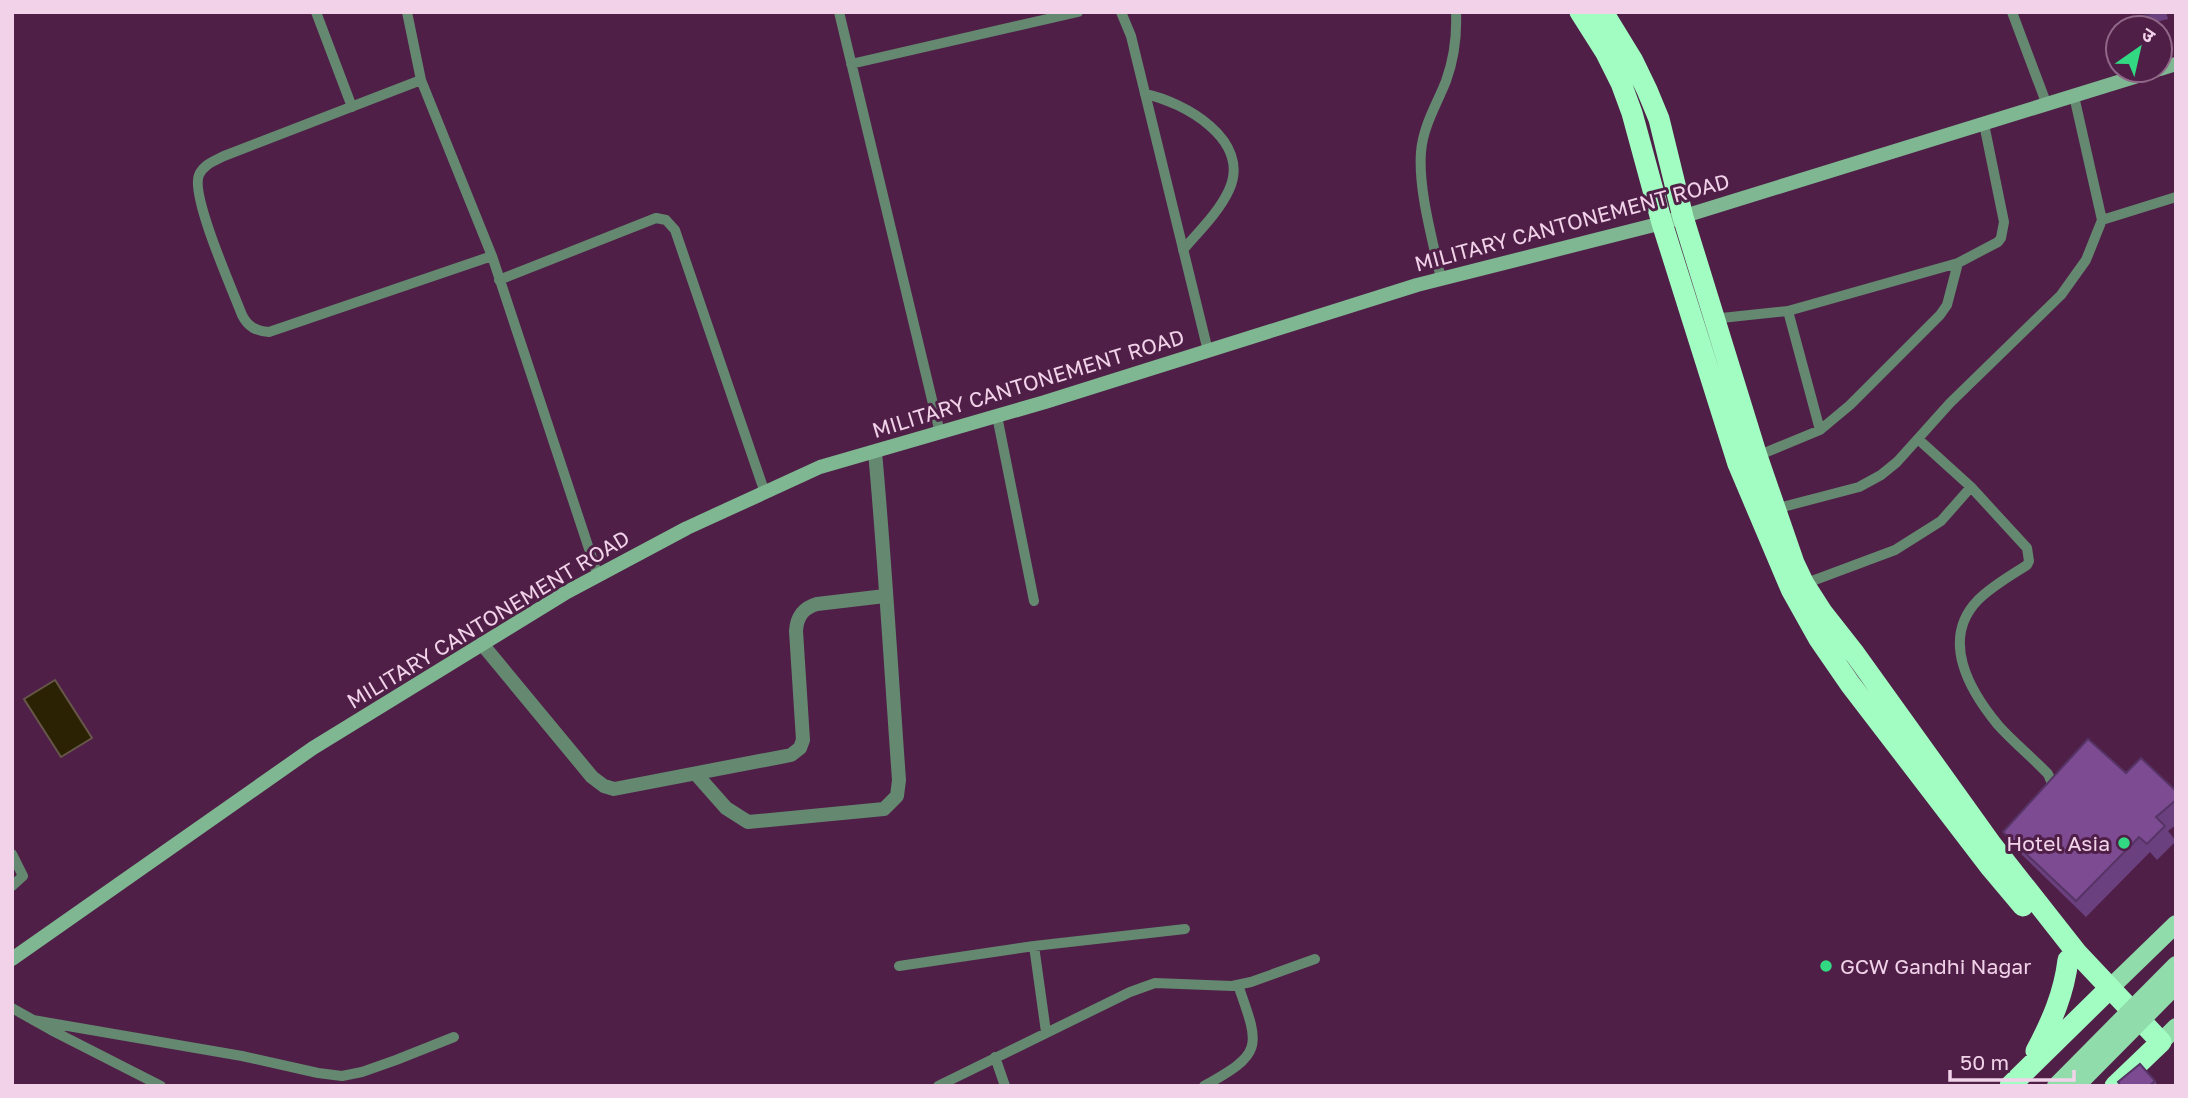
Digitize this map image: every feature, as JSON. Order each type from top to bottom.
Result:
[{"type":"highway","points":[[1580,12],[1621,83],[1632,113],[1662,223],[1704,320]]},
{"type":"highway","points":[[1603,12],[1633,61],[1659,119],[1704,320],[1747,460],[1819,639],[1850,684],[1991,868],[2068,960],[2163,1040],[2115,1086]]},
{"type":"highway","points":[[1797,587],[1822,612],[1855,654],[2005,852],[2105,993]]},
{"type":"highway","points":[[2017,1078],[2048,1029],[2059,1004],[2068,960]]},
{"type":"highway","points":[[2017,1078],[2105,993]]},
{"type":"main road","points":[[2105,993],[2176,924]]},
{"type":"main road","points":[[2056,1086],[2176,965]]},
{"type":"main road","points":[[2076,1086],[2176,985]]},
{"type":"street","name":"MILITARY CANTONEMENT ROAD","points":[[12,959],[313,748],[567,592],[687,528],[820,467],[997,416],[1441,279],[1683,217],[2113,84]]},
{"type":"street","points":[[696,774],[726,807],[748,822],[884,809],[897,796],[899,780],[885,596],[885,558],[875,452]]},
{"type":"street","points":[[482,644],[599,784],[614,789],[791,755],[797,751],[803,740],[796,631],[801,613],[809,606],[817,604],[885,596]]},
{"type":"lane","points":[[316,12],[352,107]]},
{"type":"lane","points":[[407,12],[421,80],[492,256],[598,576]]},
{"type":"lane","points":[[839,12],[940,433]]},
{"type":"lane","points":[[851,64],[1078,12]]},
{"type":"lane","points":[[1121,12],[1131,36],[1208,351]]},
{"type":"lane","points":[[1441,279],[1424,193],[1421,151],[1434,107],[1453,59],[1456,12]]},
{"type":"lane","points":[[2012,12],[2046,105]]},
{"type":"lane","points":[[421,80],[224,156],[206,166],[200,173],[197,181],[202,211],[242,315],[249,326],[269,332],[492,256]]},
{"type":"lane","points":[[1145,94],[1164,98],[1200,118],[1223,140],[1233,163],[1229,191],[1184,250]]},
{"type":"lane","points":[[1766,511],[1859,487],[1881,475],[1897,462],[1950,403],[2061,295],[2086,260],[2102,220],[2074,96]]},
{"type":"lane","points":[[1704,320],[1788,311],[1958,263],[1989,249],[1998,242],[2003,233],[2004,222],[1984,124]]},
{"type":"lane","points":[[2102,220],[2176,197]]},
{"type":"lane","points":[[499,280],[656,218],[666,220],[674,230],[765,492]]},
{"type":"lane","points":[[1747,460],[1820,430],[1850,405],[1940,315],[1947,305],[1958,263]]},
{"type":"lane","points":[[1788,311],[1820,430]]},
{"type":"lane","points":[[997,416],[1034,601]]},
{"type":"lane","points":[[1918,439],[1971,487],[2027,548],[2027,565],[1993,587],[1977,601],[1965,618],[1959,651],[1977,694],[1998,725],[2048,774],[2052,791],[2049,800]]},
{"type":"lane","points":[[1797,587],[1895,550],[1913,540],[1941,520],[1971,487]]},
{"type":"lane","points":[[12,854],[23,876],[12,886]]},
{"type":"lane","points":[[899,966],[1034,946],[1185,929]]},
{"type":"lane","points":[[1034,946],[1046,1032]]},
{"type":"lane","points":[[938,1086],[1046,1032],[1154,983],[1232,986],[1315,959]]},
{"type":"lane","points":[[1204,1086],[1235,1069],[1251,1052],[1254,1040],[1251,1021],[1238,985]]},
{"type":"lane","points":[[12,1008],[161,1086]]},
{"type":"lane","points":[[33,1020],[342,1076],[362,1072],[454,1037]]},
{"type":"lane","points":[[995,1057],[1005,1086]]},
{"type":"shaded area","points":[[55,680],[92,738],[61,757],[24,699]]},
{"type":"building","name":"Hotel Asia","points":[[2088,739],[2126,773],[2141,758],[2176,791],[2176,800],[2156,817],[2165,826],[2147,844],[2139,837],[2076,901],[2003,832]]},
{"type":"building","points":[[2140,1064],[2155,1081],[2149,1086],[2121,1086],[2118,1082]]},
{"type":"place","name":"Hotel Asia","points":[[2124,843]]},
{"type":"place","name":"GCW Gandhi Nagar","points":[[1826,966]]}]
